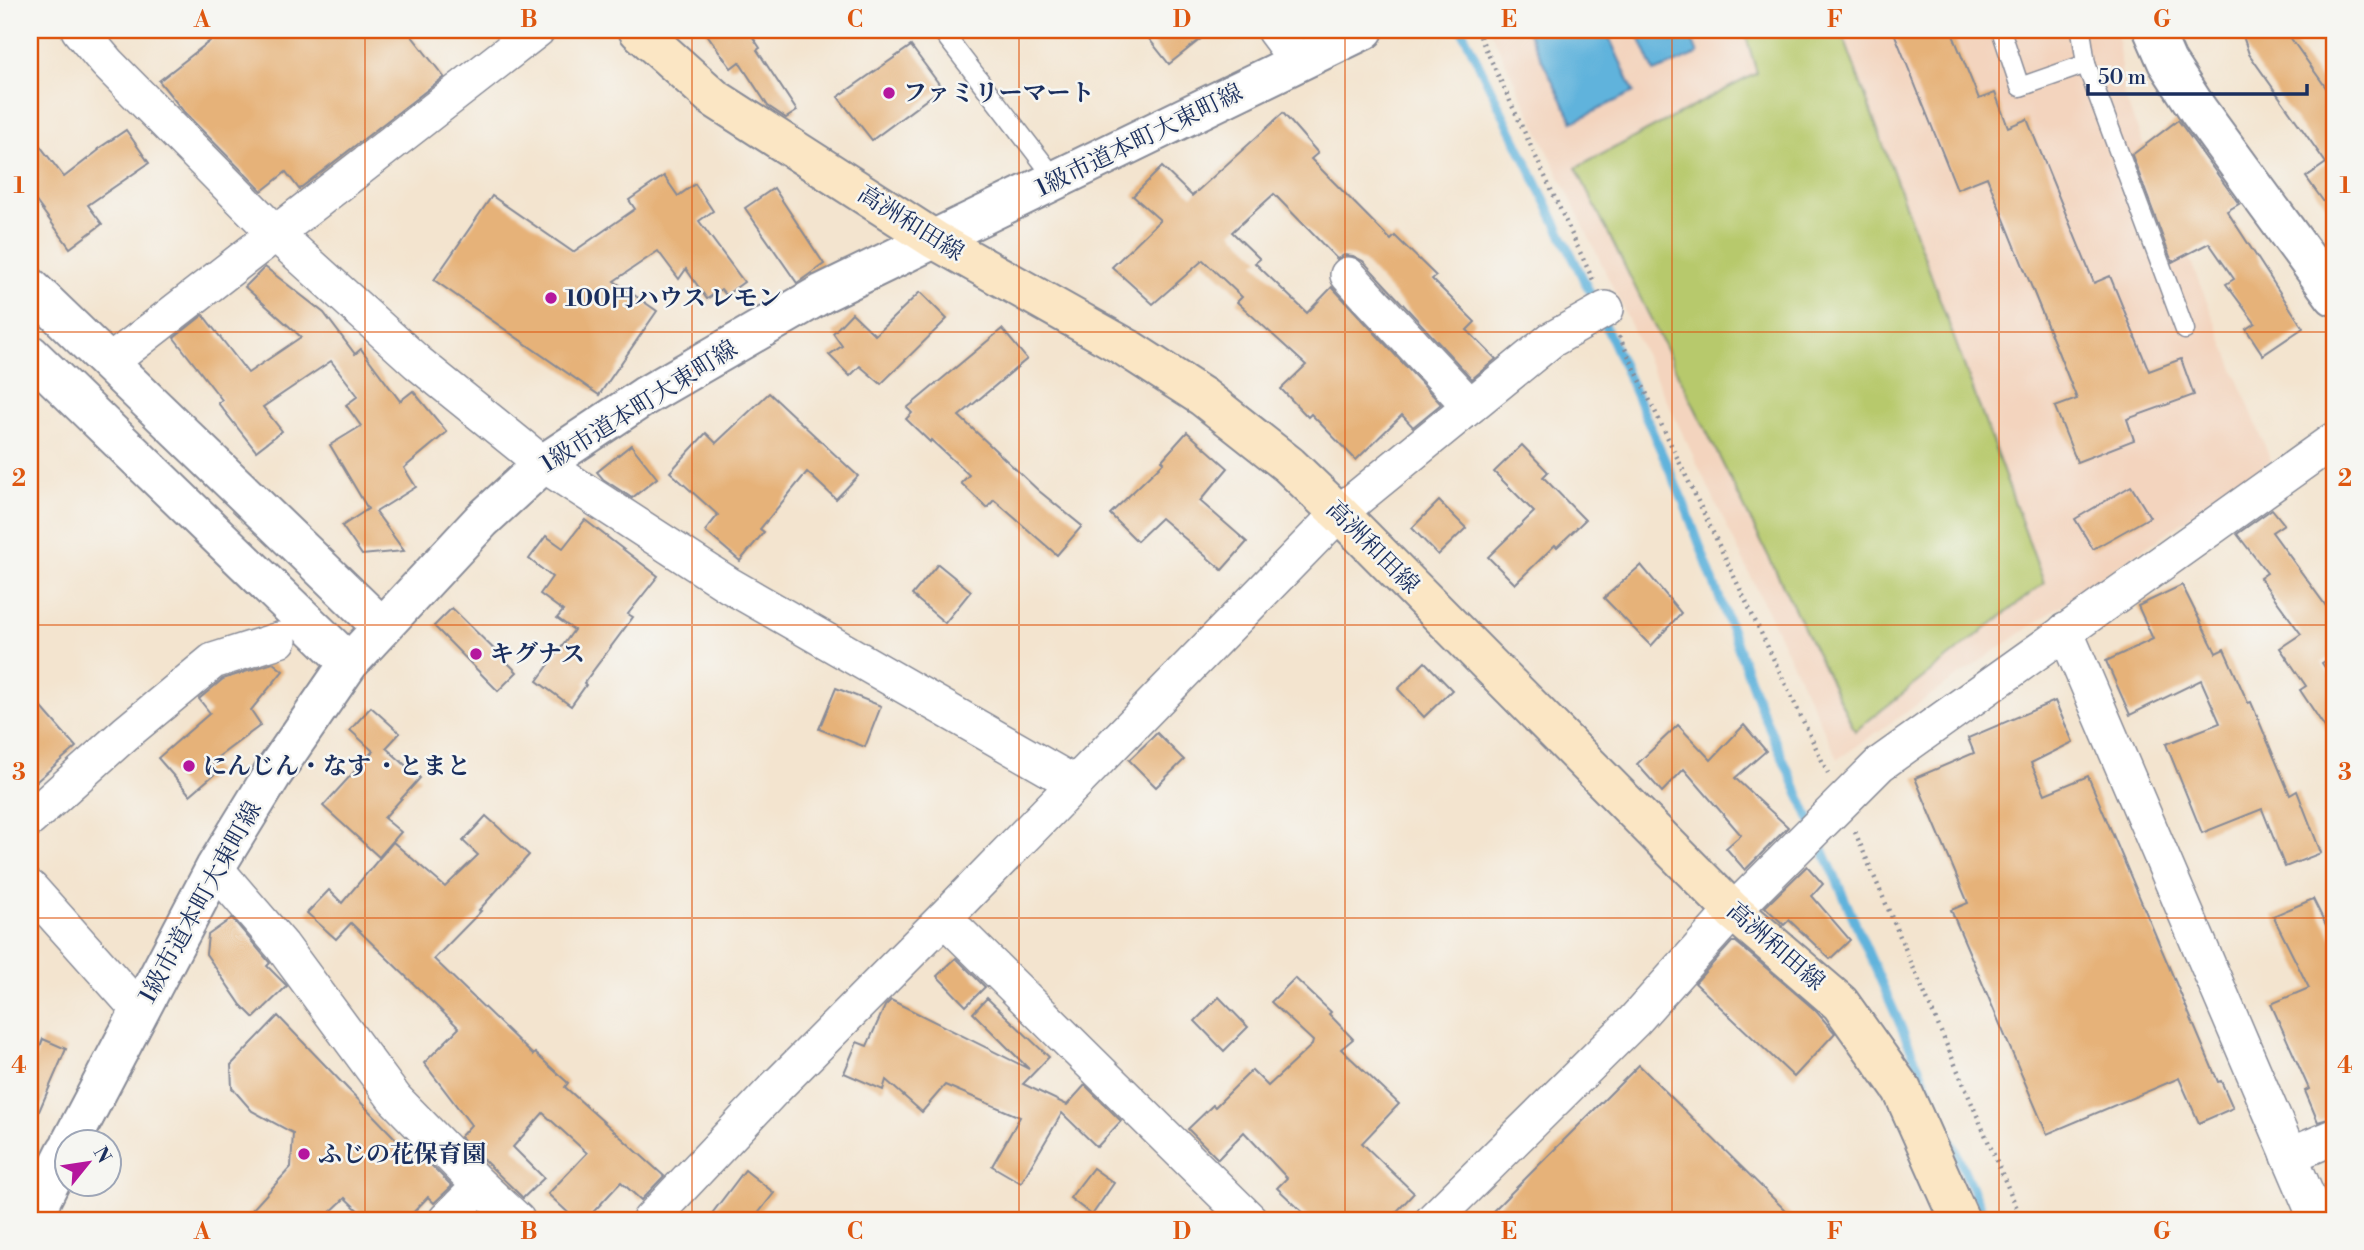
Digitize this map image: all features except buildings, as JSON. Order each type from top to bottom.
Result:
[{"type":"main road","name":"高洲和田線","points":[[639,30],[714,99],[934,240],[1127,348],[1203,397],[1289,466],[1339,513],[1733,911],[1840,1003],[1902,1090],[1960,1220]]},
{"type":"street","points":[[79,30],[116,73],[276,234],[418,363],[543,464],[729,585],[1074,783]]},
{"type":"street","points":[[108,363],[537,30]]},
{"type":"street","points":[[1274,30],[1298,62]]},
{"type":"street","name":"1級市道本町大東町線","points":[[78,1128],[215,868],[272,775],[349,663],[482,520],[543,464],[645,396],[823,293],[1364,30]]},
{"type":"street","points":[[2153,30],[2167,62],[2198,110],[2334,296]]},
{"type":"street","points":[[1348,275],[1471,406]]},
{"type":"street","points":[[30,286],[382,627]]},
{"type":"street","points":[[650,1220],[773,1090],[1339,513],[1551,340],[1606,309]]},
{"type":"street","points":[[30,354],[349,663]]},
{"type":"street","points":[[1433,1220],[1634,1021],[1733,911],[1880,764],[2334,440]]},
{"type":"street","points":[[2065,631],[2317,1220]]},
{"type":"street","points":[[30,819],[126,733],[213,661],[279,640]]},
{"type":"street","points":[[215,868],[282,946],[395,1099],[517,1220]]},
{"type":"street","points":[[30,888],[139,1010]]},
{"type":"street","points":[[944,918],[1250,1220]]},
{"type":"street","points":[[2289,1156],[2334,1137]]},
{"type":"street","points":[[31,1220],[52,1179]]},
{"type":"street","points":[[446,1220],[480,1186]]},
{"type":"lane","points":[[2001,30],[2020,88],[2086,64]]},
{"type":"lane","points":[[2081,30],[2086,64],[2185,330]]},
{"type":"lane","points":[[949,33],[1057,181]]},
{"type":"path","points":[[1477,30],[1606,309],[1842,802],[2022,1220]]},
{"type":"shaded area","points":[[1490,30],[2117,30],[2124,96],[2271,461],[1838,759]]},
{"type":"green space","points":[[1744,30],[1841,30],[2044,583],[1855,731],[1576,168],[1757,73]]},
{"type":"water","points":[[1527,30],[1606,30],[1634,92],[1573,122]]},
{"type":"water","points":[[1636,30],[1688,30],[1698,54],[1654,72]]},
{"type":"waterway","points":[[1462,30],[1596,305]]},
{"type":"waterway","points":[[1602,318],[1684,503],[1761,709],[1811,822]]},
{"type":"waterway","points":[[1818,838],[1986,1220]]},
{"type":"place","name":"ファミリーマート","points":[[889,93]]},
{"type":"place","name":"100円ハウス レモン","points":[[551,298]]},
{"type":"place","name":"キグナス","points":[[476,654]]},
{"type":"place","name":"にんじん・なす ・とまと","points":[[189,766]]},
{"type":"place","name":"ふじの花保育園","points":[[304,1154]]}]
